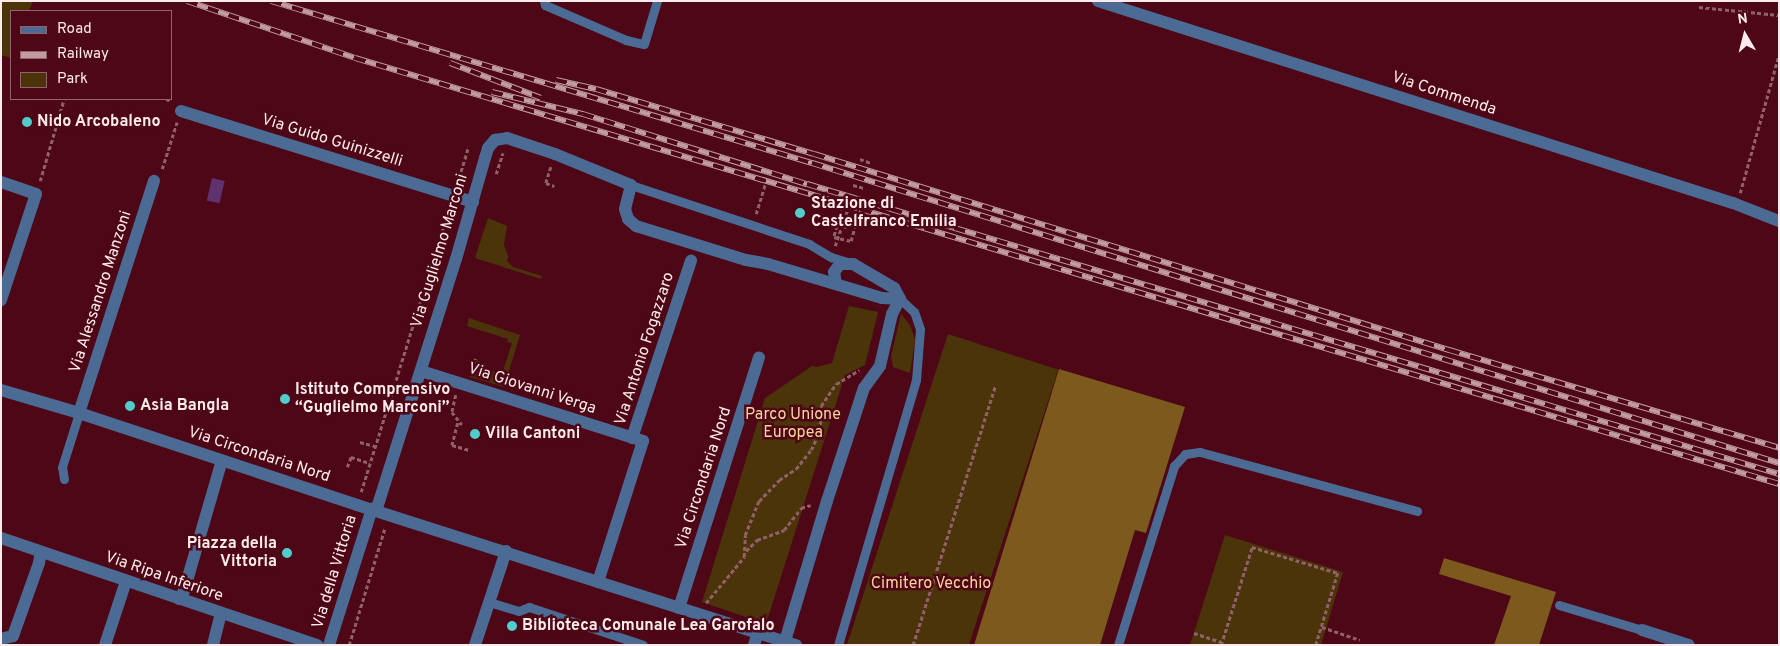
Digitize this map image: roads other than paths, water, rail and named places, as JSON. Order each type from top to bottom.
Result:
[{"type":"street","name":"Via Commenda","points":[[1098,1],[1737,204],[1779,221]]},
{"type":"street","name":"Via Guido Guinizzelli","points":[[181,111],[472,202]]},
{"type":"street","name":"Via Guglielmo Marconi","points":[[374,510],[421,371],[488,148],[495,140],[507,138],[555,154],[632,185]]},
{"type":"street","name":"Via Alessandro Manzoni","points":[[79,413],[154,181]]},
{"type":"street","points":[[1,182],[36,194],[1,300]]},
{"type":"street","points":[[632,185],[625,209],[628,219],[636,226],[746,260],[768,264],[882,298],[900,299],[892,314],[880,366],[864,388],[827,501],[790,643]]},
{"type":"street","name":"Via Antonio Fogazzaro","points":[[598,582],[643,441],[632,438],[691,261]]},
{"type":"street","points":[[836,284],[834,272],[840,264],[853,264]]},
{"type":"street","name":"Via Guglielmo Marconi","points":[[853,264],[894,288],[900,299]]},
{"type":"street","name":"Via Circondaria Nord","points":[[678,608],[759,357]]},
{"type":"street","name":"Via Giovanni Verga","points":[[421,371],[632,438]]},
{"type":"street","name":"Via Circondaria Nord","points":[[1,390],[79,413],[697,614],[756,639],[790,643]]},
{"type":"street","points":[[179,599],[184,591],[222,460]]},
{"type":"street","name":"Via della Vittoria","points":[[329,645],[374,510]]},
{"type":"street","name":"Via Ripa Inferiore","points":[[1,538],[317,645]]},
{"type":"street","points":[[1,640],[13,636],[39,563],[41,552]]},
{"type":"street","points":[[475,645],[506,552]]},
{"type":"street","points":[[105,645],[126,581]]},
{"type":"street","points":[[213,645],[221,614]]},
{"type":"street","points":[[1642,630],[1689,645]]},
{"type":"lane","points":[[544,1],[544,5],[626,40],[644,44],[656,1]]},
{"type":"lane","name":"Via Guglielmo Marconi","points":[[632,185],[809,244],[831,257],[853,264]]},
{"type":"lane","points":[[838,645],[916,380],[920,329],[914,312],[900,299]]},
{"type":"lane","points":[[64,479],[62,467],[79,413]]},
{"type":"lane","points":[[1118,645],[1174,466],[1185,454],[1200,452],[1417,511]]},
{"type":"lane","points":[[489,602],[519,611],[529,607],[644,645]]},
{"type":"lane","points":[[1558,605],[1642,630]]},
{"type":"railway","points":[[187,1],[355,58],[1779,484]]},
{"type":"railway","points":[[271,1],[812,163],[1779,463]]},
{"type":"railway","points":[[450,63],[541,98]]},
{"type":"railway","points":[[556,80],[596,89],[814,154],[1449,350],[1779,448]]},
{"type":"railway","points":[[492,92],[583,114],[807,184],[1779,474]]},
{"type":"place","name":"Nido Arcobaleno","points":[[27,122]]},
{"type":"place","name":"Stazione di Castelfranco Emilia","points":[[800,213]]},
{"type":"place","name":"Istituto Comprensivo “Guglielmo Marconi”","points":[[285,399]]},
{"type":"place","name":"Asia Bangla","points":[[130,406]]},
{"type":"place","name":"Villa Cantoni","points":[[475,434]]},
{"type":"place","name":"Piazza della Vittoria","points":[[287,553]]},
{"type":"place","name":"Biblioteca Comunale Lea Garofalo","points":[[512,626]]},
{"type":"park label","name":"Parco Unione Europea","points":[[793,424]]},
{"type":"park label","name":"Cimitero Vecchio","points":[[931,584]]}]
